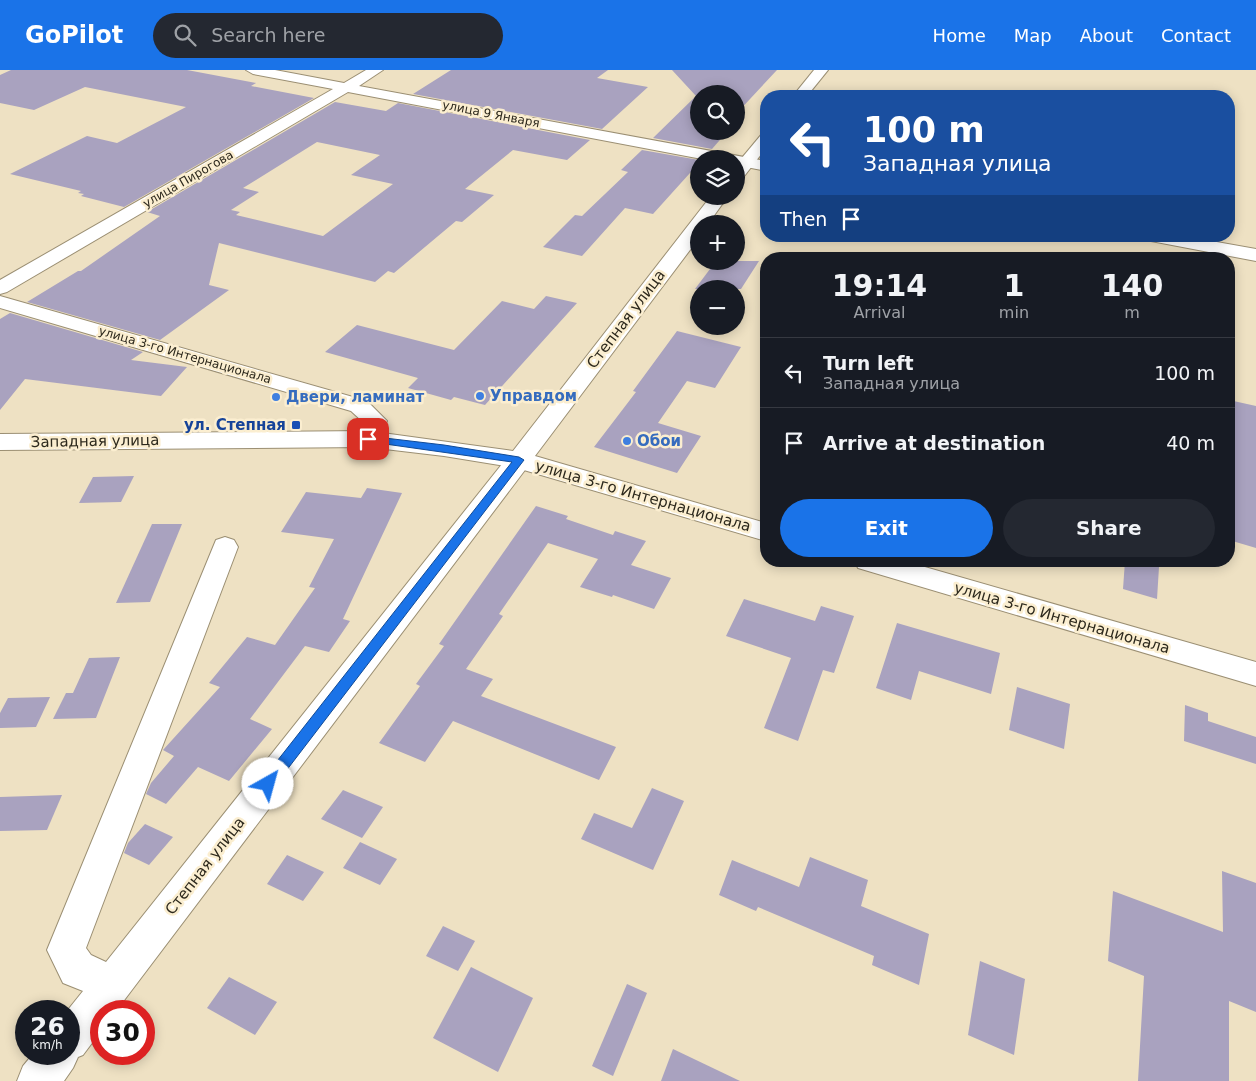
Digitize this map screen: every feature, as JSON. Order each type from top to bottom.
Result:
[{"type":"street","name":"улица 9 Января","points":[[253,70],[690,152]]},
{"type":"street","name":"улица Пирогова","points":[[0,288],[376,70]]},
{"type":"street","points":[[805,90],[821,70]]},
{"type":"street","points":[[745,157],[760,144]]},
{"type":"street","points":[[745,162],[760,165]]},
{"type":"street","name":"Степная улица","points":[[80,1027],[519,460],[690,236]]},
{"type":"street","points":[[1184,242],[1256,255]]},
{"type":"street","name":"улица 3-го Интернационала","points":[[0,302],[359,406],[375,422],[368,439]]},
{"type":"street","name":"Западная улица","points":[[0,442],[368,439],[444,448],[519,460]]},
{"type":"street","name":"улица 3-го Интернационала","points":[[519,460],[760,530]]},
{"type":"street","points":[[113,984],[77,969],[66,950],[224,547]]},
{"type":"street","name":"улица 3-го Интернационала","points":[[889,567],[1256,674]]},
{"type":"street","points":[[38,1081],[50,1065]]},
{"type":"building","points":[[11,70],[187,70],[256,83],[251,86],[314,98],[124,207],[81,196],[84,194],[78,193],[81,191],[10,174],[87,136],[117,143],[186,107],[85,87],[34,110],[0,103],[0,75]]},
{"type":"building","points":[[451,70],[608,70],[597,78],[648,87],[602,129],[413,94]]},
{"type":"building","points":[[672,70],[777,70],[745,104],[745,85],[690,85],[690,90]]},
{"type":"building","points":[[335,102],[386,111],[398,103],[590,140],[567,160],[513,150],[465,189],[494,195],[462,222],[456,221],[394,273],[388,271],[375,282],[219,243],[209,285],[229,290],[160,340],[27,302],[81,271],[160,216],[147,212]],"holes":[[[317,142],[380,155],[351,175],[393,184],[323,236],[236,215],[240,212],[231,210],[259,192],[243,188]]]},
{"type":"building","points":[[690,102],[690,140],[720,140],[712,149],[653,138]]},
{"type":"building","points":[[642,150],[690,158],[690,173],[653,214],[625,208],[582,256],[543,247],[575,215],[582,216],[628,172],[621,170]]},
{"type":"building","points":[[745,261],[759,261],[745,283],[745,280],[702,280],[709,270],[745,270]]},
{"type":"building","points":[[546,296],[577,303],[485,405],[454,397],[451,400],[408,388],[418,378],[325,352],[357,325],[454,350],[502,301],[534,309]]},
{"type":"building","points":[[10,313],[143,352],[131,360],[187,367],[161,396],[25,379],[0,410],[0,319]]},
{"type":"building","points":[[677,331],[741,347],[715,388],[687,381],[658,423],[701,436],[677,473],[594,447],[636,392],[633,391]]},
{"type":"building","points":[[1235,401],[1256,406],[1256,548],[1235,542]]},
{"type":"building","points":[[134,476],[121,502],[79,503],[93,477]]},
{"type":"building","points":[[367,488],[402,493],[343,619],[350,621],[329,652],[305,646],[250,719],[272,729],[229,781],[198,767],[166,804],[146,794],[151,783],[174,756],[163,750],[220,687],[209,683],[247,637],[275,645],[315,588],[309,587],[334,539],[281,532],[306,492],[361,498]]},
{"type":"building","points":[[536,506],[568,516],[566,519],[613,535],[615,531],[646,541],[631,565],[671,578],[654,609],[613,595],[612,597],[580,587],[598,559],[548,543],[499,614],[503,616],[466,669],[493,679],[481,696],[616,747],[599,780],[453,721],[425,762],[379,743],[420,686],[416,684],[444,646],[439,644]]},
{"type":"building","points":[[152,524],[182,524],[150,602],[116,603]]},
{"type":"building","points":[[1125,567],[1159,567],[1157,599],[1123,589]]},
{"type":"building","points":[[744,599],[815,621],[821,606],[854,616],[834,673],[823,670],[798,741],[764,728],[791,658],[726,636]]},
{"type":"building","points":[[897,623],[1000,653],[991,694],[919,671],[911,700],[876,688]]},
{"type":"building","points":[[120,657],[96,718],[53,719],[66,693],[73,693],[89,658]]},
{"type":"building","points":[[1017,687],[1070,704],[1064,749],[1009,730]]},
{"type":"building","points":[[50,697],[36,727],[0,728],[0,713],[8,698]]},
{"type":"building","points":[[1185,705],[1208,713],[1208,721],[1256,737],[1256,764],[1184,741]]},
{"type":"building","points":[[652,788],[684,801],[653,870],[581,839],[594,813],[632,828]]},
{"type":"building","points":[[343,790],[383,807],[362,838],[321,819]]},
{"type":"building","points":[[62,795],[47,830],[0,831],[0,797]]},
{"type":"building","points":[[145,824],[173,837],[149,865],[124,853],[128,843]]},
{"type":"building","points":[[360,842],[397,859],[380,885],[343,868]]},
{"type":"building","points":[[287,855],[324,872],[303,901],[267,884]]},
{"type":"building","points":[[810,857],[868,880],[861,906],[929,934],[919,985],[872,965],[874,956],[758,907],[756,911],[719,895],[732,860],[799,887]]},
{"type":"building","points":[[1222,871],[1256,883],[1256,1012],[1229,1001],[1229,1081],[1138,1081],[1144,976],[1108,961],[1113,891],[1223,932]]},
{"type":"building","points":[[443,926],[475,941],[458,971],[426,956]]},
{"type":"building","points":[[980,961],[1025,979],[1014,1055],[968,1035]]},
{"type":"building","points":[[471,967],[533,998],[498,1072],[433,1038]]},
{"type":"building","points":[[229,977],[277,1002],[255,1035],[207,1008]]},
{"type":"building","points":[[627,984],[647,993],[613,1076],[592,1066]]},
{"type":"building","points":[[673,1049],[740,1081],[661,1081]]},
{"type":"place","name":"Управдом","points":[[480,396]]},
{"type":"place","name":"Двери, ламинат","points":[[276,397]]},
{"type":"place","name":"ул. Степная","points":[[296,425]]},
{"type":"place","name":"Обои","points":[[627,441]]},
{"type":"route","points":[[268,784],[519,460],[444,448],[368,439]]}]
